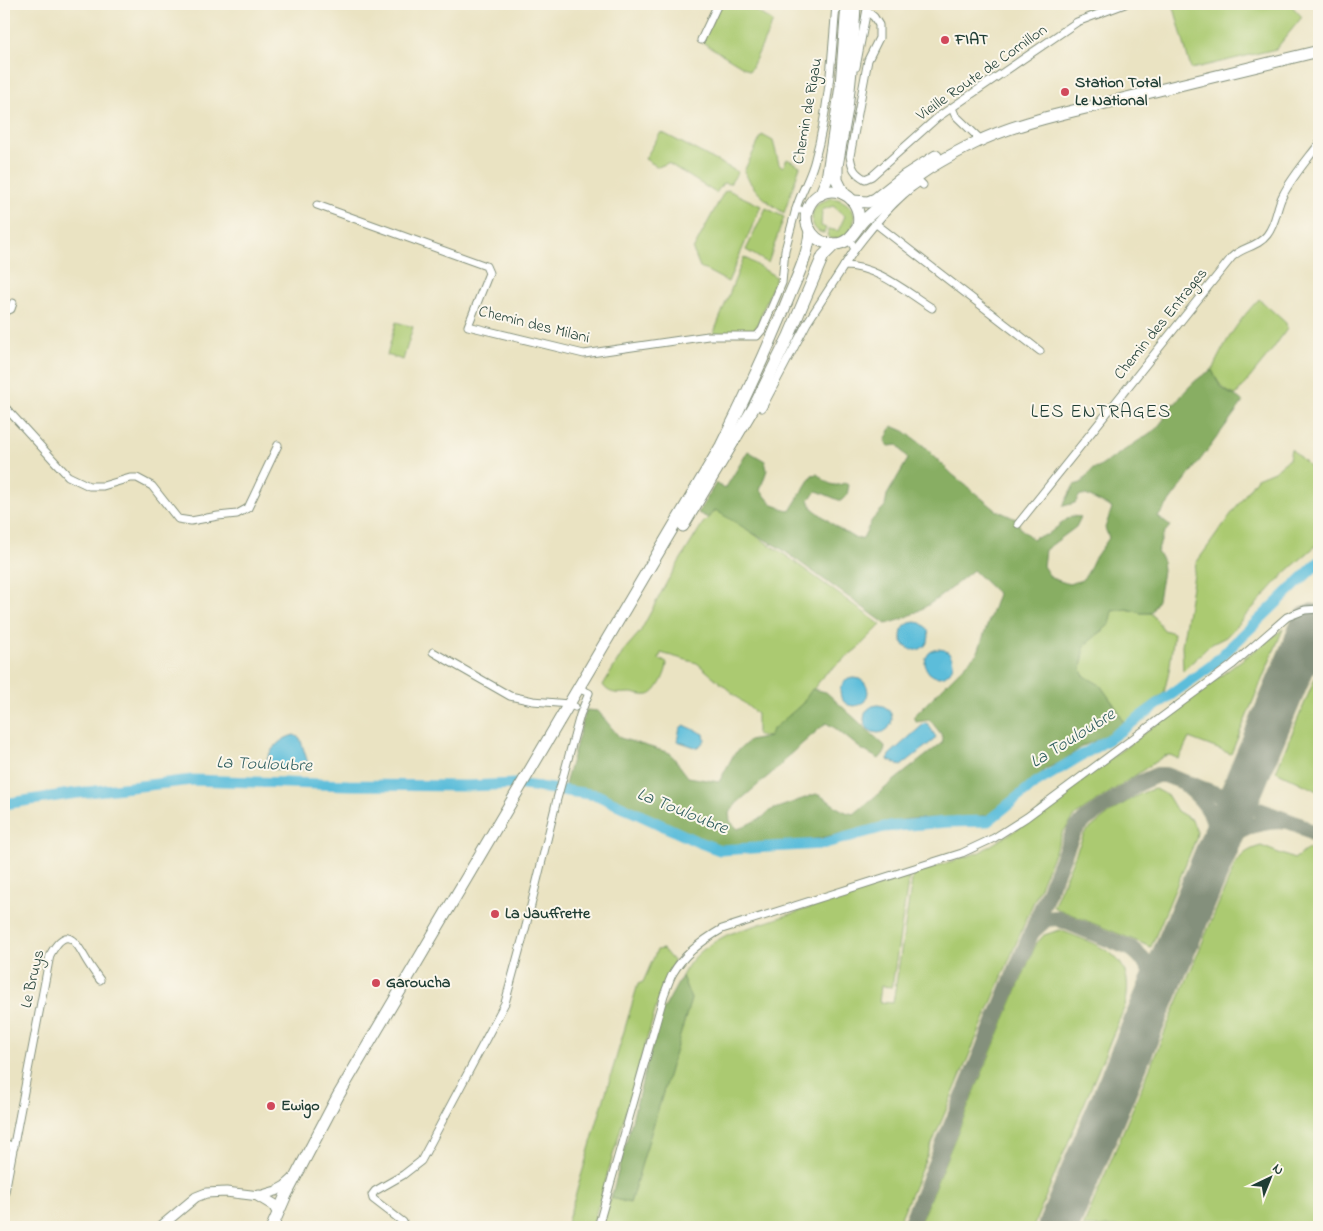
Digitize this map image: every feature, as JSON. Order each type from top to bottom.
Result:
[{"type":"main road","points":[[847,4],[841,86],[828,179],[820,195],[802,211],[810,230],[820,241],[835,244],[852,244],[860,218],[858,209],[838,180],[838,166],[852,61],[855,4]]},
{"type":"main road","points":[[820,195],[832,191],[868,202],[875,199],[922,164],[1009,122],[1061,107],[1319,43]]},
{"type":"main road","points":[[858,227],[919,175],[979,138],[1034,121],[1319,51]]},
{"type":"main road","points":[[582,689],[738,413],[769,347],[792,290],[808,247],[810,230]]},
{"type":"main road","points":[[278,1227],[343,1099],[529,778],[754,407],[789,336],[823,256],[835,244]]},
{"type":"main road","points":[[272,1227],[278,1212],[281,1193],[296,1176],[338,1096],[519,796]]},
{"type":"main road","points":[[278,1227],[287,1202],[281,1193]]},
{"type":"main road","points":[[259,1196],[274,1205],[278,1212]]},
{"type":"street","points":[[701,40],[718,4]]},
{"type":"street","name":"Chemin de Rigau","points":[[802,211],[801,193],[812,172],[819,144],[831,69],[836,4]]},
{"type":"street","points":[[847,109],[868,12],[868,4]]},
{"type":"street","name":"Vieille Route de Cornillon","points":[[868,12],[874,17],[879,26],[879,38],[868,60],[850,156],[852,168],[856,174],[865,179],[872,176],[938,117],[1077,22],[1125,4]]},
{"type":"street","points":[[952,108],[955,115],[979,138]]},
{"type":"street","name":"Chemin des Entrages","points":[[1018,524],[1232,257],[1258,244],[1266,236],[1275,221],[1283,195],[1319,144]]},
{"type":"street","points":[[762,408],[807,323],[844,266],[852,244],[914,186],[920,182],[923,185]]},
{"type":"street","name":"Chemin des Milani","points":[[316,205],[486,266],[489,273],[468,326],[584,354],[708,336],[757,336],[762,330],[782,283],[784,250],[802,211]]},
{"type":"street","points":[[875,223],[1040,351]]},
{"type":"street","points":[[844,266],[855,266],[877,273],[932,308]]},
{"type":"street","points":[[4,312],[11,309],[13,303]]},
{"type":"street","points":[[4,406],[68,476],[89,486],[104,486],[130,478],[137,478],[152,486],[178,519],[182,521],[242,513],[252,502],[278,444]]},
{"type":"street","points":[[598,1227],[664,996],[673,973],[695,948],[708,937],[722,929],[962,854],[994,838],[1027,817],[1232,666],[1287,617],[1305,610],[1319,609]]},
{"type":"street","points":[[433,652],[510,696],[533,701],[572,705]]},
{"type":"street","points":[[404,1227],[403,1222],[373,1199],[372,1194],[422,1161],[505,1003],[557,799],[580,715],[589,693],[582,689]]},
{"type":"street","name":"Le Bruys","points":[[14,1147],[50,955],[55,946],[67,937],[73,939],[100,980]]},
{"type":"street","points":[[4,1143],[14,1147],[4,1197]]},
{"type":"street","points":[[160,1227],[196,1196],[206,1193],[226,1192],[259,1196],[281,1193]]},
{"type":"green space","points":[[720,4],[745,4],[773,22],[750,71],[702,42]]},
{"type":"green space","points":[[1080,4],[1114,4],[1088,12]]},
{"type":"green space","points":[[1173,4],[1290,4],[1302,17],[1276,49],[1191,69]]},
{"type":"green space","points":[[661,132],[738,172],[730,184],[723,183],[716,193],[668,163],[658,167],[645,159]]},
{"type":"green space","points":[[762,135],[773,141],[779,164],[783,167],[787,159],[800,166],[784,213],[761,195],[751,184],[744,171]]},
{"type":"green space","points":[[728,190],[761,206],[728,282],[700,267],[693,250],[724,192]]},
{"type":"green space","points":[[831,198],[846,203],[850,206],[854,215],[853,225],[843,238],[830,239],[827,235],[829,229],[838,231],[845,216],[833,206],[822,210],[821,226],[826,228],[824,233],[816,230],[812,222],[812,214],[816,206]]},
{"type":"green space","points":[[766,208],[784,217],[768,263],[746,250]]},
{"type":"green space","points":[[744,257],[776,277],[756,328],[749,333],[713,335]]},
{"type":"green space","points":[[1259,299],[1286,323],[1287,329],[1236,395],[1224,388],[1212,370],[1232,333]]},
{"type":"green space","points":[[396,322],[413,327],[403,360],[387,355]]},
{"type":"green space","points":[[1212,370],[1223,389],[1243,402],[1158,517],[1170,526],[1164,533],[1157,552],[1162,559],[1163,571],[1158,600],[1151,613],[1141,613],[1127,609],[1112,611],[1109,625],[1085,645],[1081,669],[1083,675],[1100,685],[1117,709],[1124,723],[1106,736],[1083,746],[1062,762],[1045,769],[1038,778],[988,815],[908,819],[816,839],[762,845],[716,845],[659,822],[638,809],[595,790],[564,788],[586,710],[598,711],[620,738],[670,753],[688,777],[719,782],[734,754],[749,741],[769,737],[772,730],[802,704],[812,689],[826,692],[885,746],[884,753],[879,759],[861,749],[826,723],[737,803],[729,813],[730,821],[738,829],[763,817],[769,811],[816,794],[843,811],[854,814],[943,742],[941,734],[930,720],[916,722],[913,717],[978,652],[998,594],[973,570],[943,595],[921,609],[886,624],[780,548],[715,510],[708,518],[698,513],[716,483],[725,489],[748,451],[765,461],[767,470],[760,490],[773,505],[790,511],[812,475],[817,474],[833,485],[844,483],[849,485],[847,495],[841,501],[817,491],[809,499],[812,508],[838,528],[856,539],[863,538],[872,520],[885,506],[887,495],[908,459],[898,445],[889,446],[885,441],[892,426],[904,431],[924,446],[953,475],[996,510],[1016,519],[1021,529],[1034,540],[1035,537],[1047,535],[1071,516],[1081,517],[1076,527],[1045,550],[1043,566],[1051,578],[1069,584],[1082,580],[1109,538],[1105,528],[1112,508],[1086,495],[1080,495],[1075,503],[1063,506],[1074,485],[1081,483],[1093,469],[1098,468],[1156,429],[1164,419],[1166,406],[1176,403],[1192,384]]},
{"type":"green space","points":[[1291,449],[1319,475],[1319,543],[1286,572],[1226,637],[1210,645],[1183,671],[1182,645],[1196,563],[1257,478],[1274,471],[1289,459]]},
{"type":"green space","points":[[716,510],[733,519],[781,552],[881,625],[858,648],[825,674],[802,704],[773,730],[769,737],[757,735],[757,714],[697,663],[661,653],[659,659],[667,663],[665,672],[658,687],[648,695],[612,692],[603,685],[625,649],[640,632],[668,580],[703,523]]},
{"type":"green space","points":[[1127,609],[1141,613],[1151,613],[1164,630],[1174,633],[1164,693],[1124,723],[1117,709],[1100,685],[1083,676],[1081,669],[1085,645],[1103,631],[1111,611]]},
{"type":"green space","points":[[1283,629],[1231,754],[1189,738],[1179,759],[1170,755],[1164,756],[1076,815],[1063,832],[897,1227],[602,1227],[611,1198],[630,1203],[691,999],[682,976],[696,956],[729,934],[909,876],[892,987],[881,986],[879,1002],[893,1003],[913,874],[980,852],[1014,831]]},
{"type":"green space","points":[[1319,669],[1319,792],[1276,771]]},
{"type":"green space","points":[[1155,789],[1168,796],[1177,811],[1192,820],[1197,832],[1196,839],[1151,947],[1053,907],[1084,834],[1128,801]]},
{"type":"green space","points":[[1261,846],[1294,859],[1308,849],[1319,852],[1319,1227],[1083,1227],[1234,867],[1245,853]]},
{"type":"green space","points":[[1060,930],[1101,947],[1112,954],[1126,974],[1127,988],[1125,1006],[1033,1227],[918,1227],[1036,944],[1044,935]]},
{"type":"green space","points":[[663,949],[674,962],[661,991],[592,1227],[566,1227],[638,984],[643,982],[657,950]]},
{"type":"green space","points":[[682,976],[691,999],[630,1203],[611,1198],[660,1016]]},
{"type":"water","points":[[915,622],[925,626],[929,636],[925,646],[915,650],[905,646],[901,636],[905,626]]},
{"type":"water","points":[[939,649],[949,653],[953,663],[949,673],[939,677],[929,673],[925,663],[929,653]]},
{"type":"water","points":[[854,678],[864,682],[868,692],[864,702],[854,706],[844,702],[840,692],[844,682]]},
{"type":"water","points":[[878,705],[888,709],[892,719],[888,729],[878,733],[868,729],[864,719],[868,709]]},
{"type":"water","points":[[925,723],[928,724],[936,737],[934,740],[901,766],[888,760],[889,755]]},
{"type":"water","points":[[684,725],[704,734],[705,740],[698,748],[677,741],[680,728]]},
{"type":"water","points":[[294,735],[300,738],[308,763],[304,769],[273,769],[267,760],[271,751],[285,738]]},
{"type":"waterway","name":"La Touloubre","points":[[4,804],[70,794],[192,780],[348,785],[467,786],[516,784],[597,795],[698,842],[720,850],[822,844],[884,827],[988,821],[1034,784],[1109,739],[1211,666],[1319,562]]},
{"type":"taxiway","points":[[909,1227],[1070,840],[1075,830],[1086,819],[1141,782],[1157,775],[1165,775],[1299,825],[1319,837]]},
{"type":"taxiway","points":[[1187,786],[1202,800],[1211,814],[1216,830],[1216,850]]},
{"type":"taxiway","points":[[1216,850],[1226,839],[1239,831],[1261,823],[1283,821]]},
{"type":"taxiway","points":[[1033,931],[1046,919],[1057,918],[1132,949],[1143,960],[1150,972],[1154,986],[1153,1001]]},
{"type":"runway","points":[[1058,1227],[1312,624]]},
{"type":"place","name":"FIAT","points":[[945,40]]},
{"type":"place","name":"Station Total Le National","points":[[1065,92]]},
{"type":"place","name":"La Jauffrette","points":[[495,914]]},
{"type":"place","name":"Garoucha","points":[[376,983]]},
{"type":"place","name":"Ewigo","points":[[271,1106]]},
{"type":"district","name":"LES ENTRAGES","points":[[1101,412]]}]
